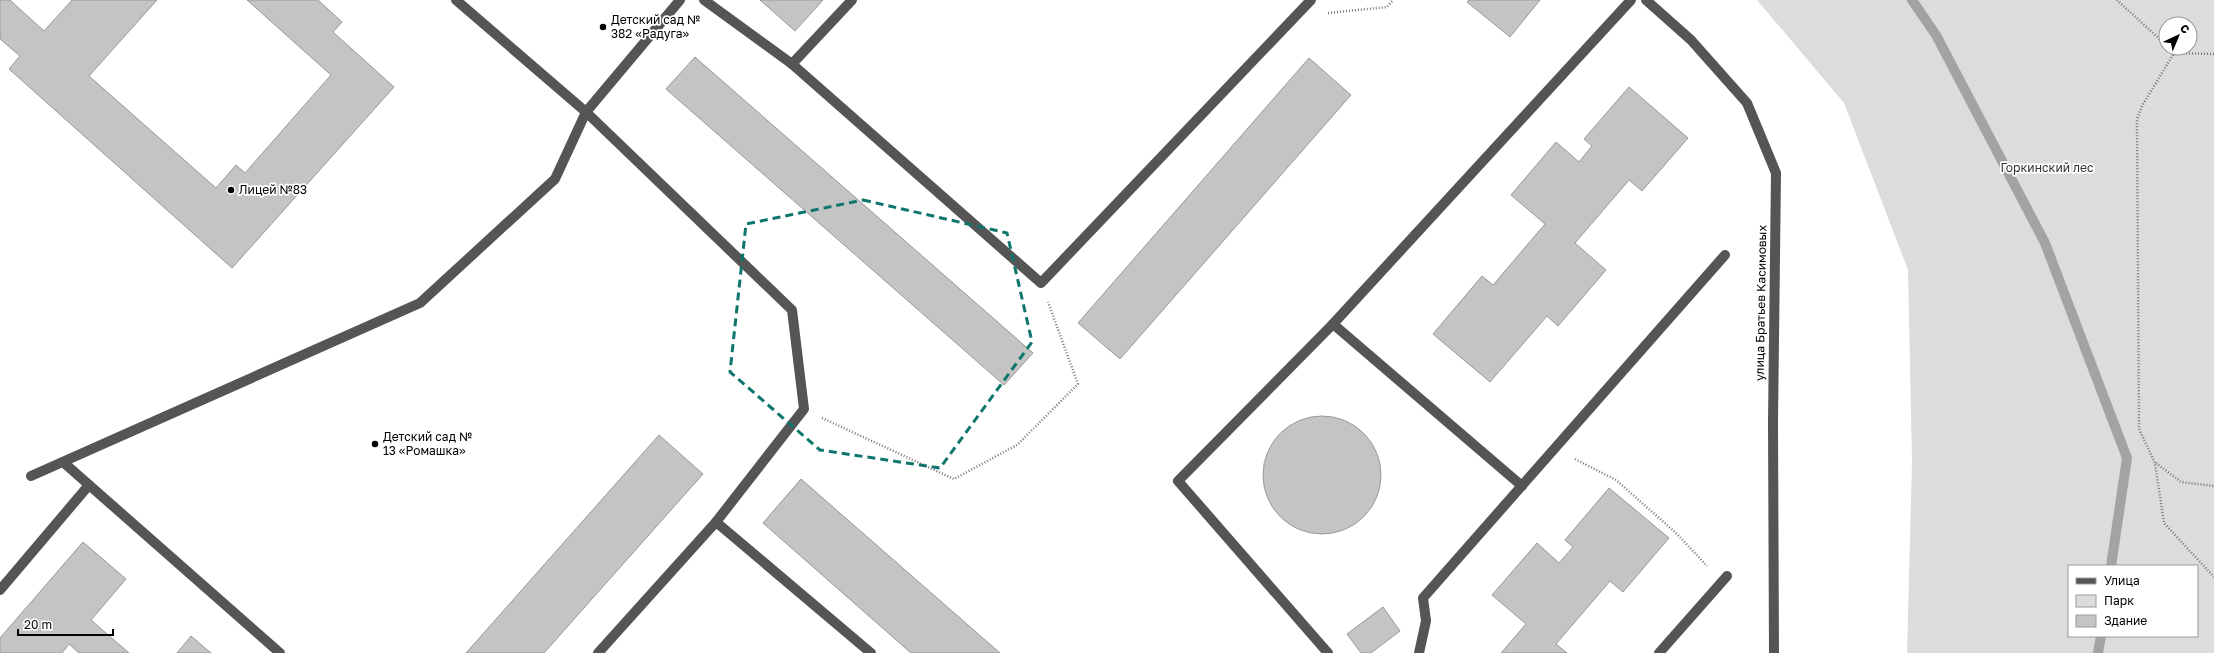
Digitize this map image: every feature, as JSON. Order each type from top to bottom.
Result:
[{"type":"street","points":[[456,0],[586,112],[792,310],[804,409],[716,522],[598,653]]},
{"type":"street","points":[[31,476],[420,303],[555,179],[586,112],[680,0]]},
{"type":"street","points":[[704,0],[792,64],[1041,283],[1311,0]]},
{"type":"street","points":[[792,64],[852,0]]},
{"type":"street","points":[[1328,653],[1178,481],[1333,324],[1631,0]]},
{"type":"street","name":"улица Братьев Касимовых","points":[[1646,0],[1691,40],[1747,103],[1776,173],[1773,422],[1774,653]]},
{"type":"street","points":[[1419,653],[1426,621],[1423,598],[1725,255]]},
{"type":"street","points":[[1333,324],[1522,486]]},
{"type":"street","points":[[62,462],[280,653]]},
{"type":"street","points":[[0,590],[89,485]]},
{"type":"street","points":[[716,522],[871,653]]},
{"type":"street","points":[[1659,653],[1724,580]]},
{"type":"path","points":[[1296,17],[1387,7],[1393,0]]},
{"type":"path","points":[[2117,0],[2158,38]]},
{"type":"path","points":[[2198,54],[2214,54]]},
{"type":"path","points":[[2172,56],[2142,106],[2137,119],[2139,430],[2155,462],[2164,523],[2214,577]]},
{"type":"path","points":[[804,409],[954,479],[1017,445],[1078,384],[1041,283]]},
{"type":"path","points":[[1554,449],[1616,480],[1676,532],[1724,580]]},
{"type":"path","points":[[2155,462],[2181,482],[2214,486]]},
{"type":"highlighted area","points":[[863,200],[1007,233],[1032,342],[940,468],[820,450],[730,372],[746,224]]},
{"type":"green space","name":"Горкинский лес","points":[[1757,0],[2214,0],[2214,653],[1907,653],[1912,461],[1908,270],[1844,103]]},
{"type":"building","points":[[0,0],[10,0],[44,31],[72,0],[157,0],[89,76],[216,188],[236,165],[245,173],[331,75],[247,0],[318,0],[342,22],[333,32],[394,87],[232,268],[9,69],[20,56],[0,39]]},
{"type":"building","points":[[760,0],[823,0],[795,31]]},
{"type":"building","points":[[1469,0],[1540,0],[1510,37],[1467,2]]},
{"type":"building","points":[[695,57],[1033,353],[1004,385],[666,89]]},
{"type":"building","points":[[1309,58],[1351,95],[1120,359],[1078,323]]},
{"type":"building","points":[[1629,87],[1688,138],[1642,191],[1629,180],[1575,243],[1606,270],[1558,326],[1547,316],[1490,382],[1433,334],[1482,276],[1493,285],[1545,224],[1511,195],[1556,142],[1579,162],[1592,146],[1584,139]]},
{"type":"building","points":[[1322,416],[1345,420],[1364,433],[1377,452],[1381,475],[1377,498],[1364,517],[1345,530],[1322,534],[1299,530],[1280,517],[1267,498],[1263,475],[1267,452],[1280,433],[1299,420]]},
{"type":"building","points":[[659,435],[703,474],[544,653],[466,653]]},
{"type":"building","points":[[801,479],[1000,653],[911,653],[763,523]]},
{"type":"building","points":[[1609,488],[1669,538],[1623,592],[1610,581],[1556,644],[1567,653],[1501,653],[1526,624],[1492,595],[1537,543],[1559,563],[1573,547],[1565,540]]},
{"type":"building","points":[[83,542],[126,579],[91,620],[129,653],[79,653],[69,644],[62,653],[0,653],[0,638]]},
{"type":"building","points":[[1383,607],[1400,631],[1371,653],[1361,653],[1347,634]]},
{"type":"building","points":[[191,636],[211,653],[177,653]]},
{"type":"waterway","points":[[1912,0],[1936,35],[2045,243],[2127,458],[2111,565]]},
{"type":"waterway","points":[[2098,653],[2101,637]]},
{"type":"place","name":"Детский сад № 382 «Радуга»","points":[[603,27]]},
{"type":"place","name":"Лицей №83","points":[[231,190]]},
{"type":"place","name":"Детский сад № 13 «Ромашка»","points":[[375,444]]}]
